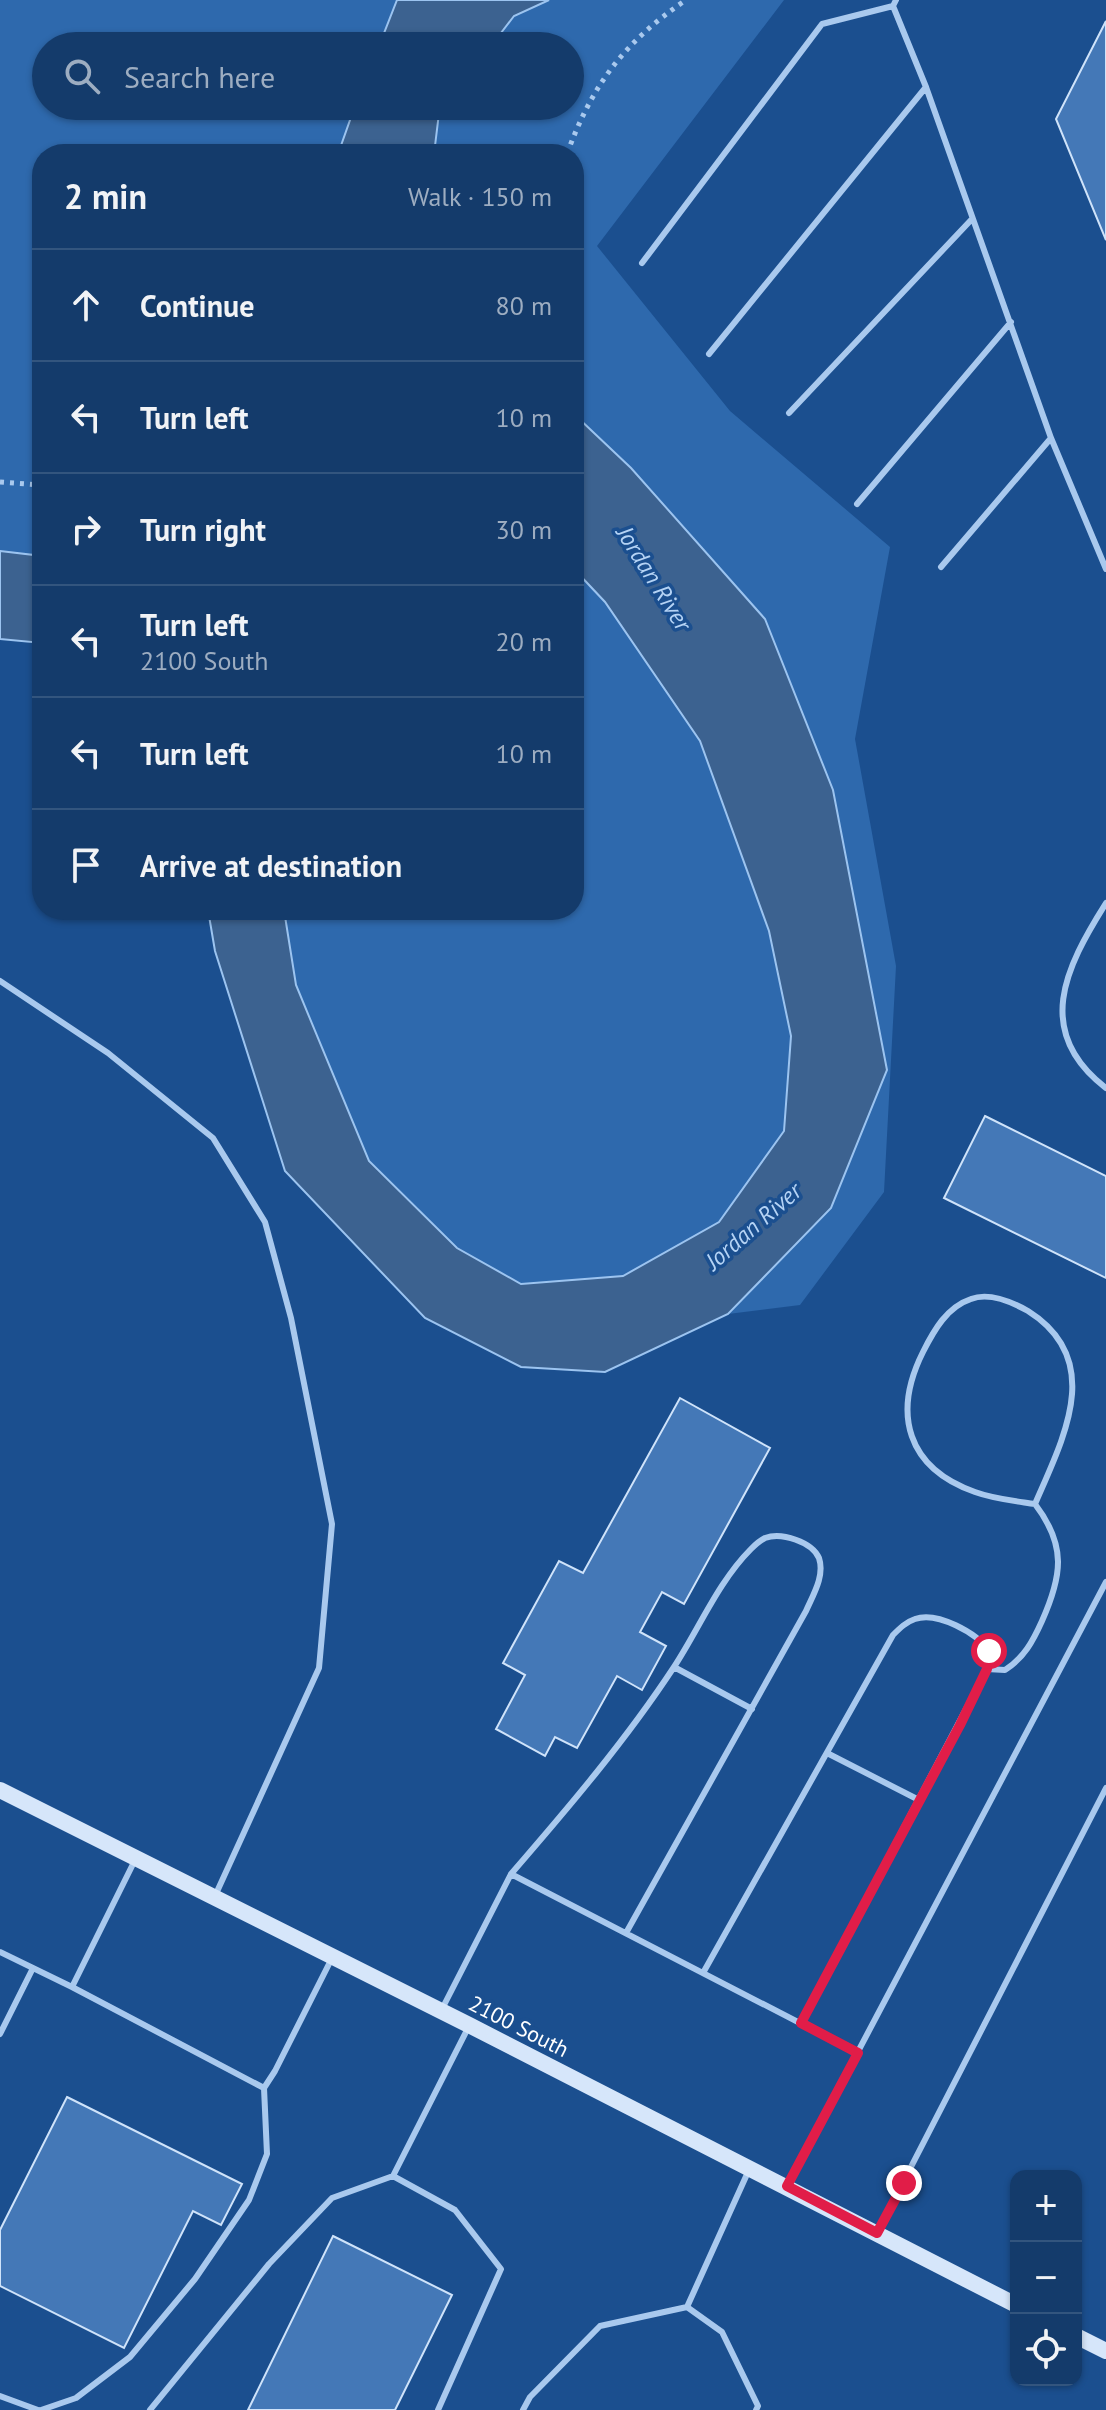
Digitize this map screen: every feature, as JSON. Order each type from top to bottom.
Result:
[{"type":"street","name":"2100 South","points":[[0,1790],[787,2186],[1010,2302]]},
{"type":"street","points":[[1082,2339],[1106,2351]]},
{"type":"lane","points":[[642,263],[822,24],[894,3],[1051,438],[1106,569]]},
{"type":"lane","points":[[709,354],[926,87]]},
{"type":"lane","points":[[789,413],[972,219]]},
{"type":"lane","points":[[857,504],[1011,322]]},
{"type":"lane","points":[[941,567],[1051,438]]},
{"type":"lane","points":[[1106,903],[1075,959],[1063,1001],[1063,1031],[1073,1054],[1088,1075],[1106,1088]]},
{"type":"lane","points":[[0,981],[108,1053],[213,1138],[265,1222],[291,1318],[332,1524],[319,1668],[214,1897]]},
{"type":"lane","points":[[987,1669],[1005,1670],[1017,1663],[1025,1653],[1056,1589],[1059,1566],[1057,1546],[1047,1520],[1035,1504],[977,1493],[948,1480],[928,1462],[911,1436],[906,1414],[908,1390],[921,1355],[935,1329],[953,1309],[972,1298],[992,1297],[1028,1311],[1047,1325],[1065,1347],[1074,1371],[1075,1401],[1059,1449],[1035,1504]]},
{"type":"lane","points":[[441,2011],[511,1874],[582,1790],[674,1667],[730,1575],[751,1549],[765,1538],[782,1537],[807,1544],[819,1558],[820,1577],[806,1611],[626,1933]]},
{"type":"lane","points":[[787,2186],[1106,1582]]},
{"type":"lane","points":[[703,1973],[893,1635],[917,1618],[933,1617],[979,1637],[989,1651],[987,1669],[801,2023]]},
{"type":"lane","points":[[674,1667],[752,1709]]},
{"type":"lane","points":[[827,1753],[919,1800]]},
{"type":"lane","points":[[877,2233],[1106,1788]]},
{"type":"lane","points":[[72,1987],[136,1858]]},
{"type":"lane","points":[[511,1874],[858,2053]]},
{"type":"lane","points":[[0,1952],[264,2088]]},
{"type":"lane","points":[[0,2396],[40,2410],[76,2398],[130,2357],[195,2279],[249,2200],[267,2154],[264,2088],[333,1956]]},
{"type":"lane","points":[[0,2034],[33,1968]]},
{"type":"lane","points":[[150,2410],[269,2264],[332,2198],[393,2176],[469,2025]]},
{"type":"lane","points":[[687,2307],[750,2168]]},
{"type":"lane","points":[[393,2176],[455,2210],[501,2269],[438,2410]]},
{"type":"lane","points":[[523,2410],[530,2397],[600,2326],[687,2307],[722,2332],[758,2406],[756,2410]]},
{"type":"path","points":[[584,114],[602,79],[624,51],[686,0]]},
{"type":"path","points":[[571,144],[581,120]]},
{"type":"path","points":[[0,482],[32,484]]},
{"type":"shaded area","points":[[0,0],[397,0],[384,32],[32,32],[32,120],[350,120],[342,144],[32,144],[32,555],[0,551]]},
{"type":"shaded area","points":[[549,0],[784,0],[597,246],[730,411],[890,547],[855,739],[896,966],[884,1192],[800,1305],[728,1314],[831,1208],[887,1070],[631,468],[584,423],[584,144],[435,144],[438,120],[584,120],[584,32],[502,32],[514,16]]},
{"type":"shaded area","points":[[584,580],[605,602],[700,741],[769,931],[791,1037],[784,1131],[719,1222],[623,1276],[521,1284],[457,1248],[369,1161],[296,985],[286,920],[584,920]]},
{"type":"water","points":[[397,0],[549,0],[514,16],[502,32],[384,32]]},
{"type":"water","points":[[350,120],[438,120],[435,144],[342,144]]},
{"type":"water","name":"Jordan River","points":[[584,423],[631,468],[765,619],[833,790],[887,1070],[831,1208],[728,1314],[605,1372],[521,1367],[425,1318],[285,1171],[215,951],[210,920],[286,920],[296,985],[369,1161],[457,1248],[521,1284],[623,1276],[719,1222],[784,1131],[791,1036],[769,931],[700,741],[605,602],[584,580]]},
{"type":"water","points":[[0,551],[32,555],[32,642],[0,639]]},
{"type":"building","points":[[1106,21],[1106,240],[1056,119]]},
{"type":"building","points":[[985,1116],[1106,1176],[1106,1278],[944,1198]]},
{"type":"building","points":[[680,1398],[770,1448],[684,1604],[662,1592],[640,1632],[666,1646],[642,1690],[617,1676],[577,1748],[555,1737],[545,1756],[496,1729],[525,1675],[503,1663],[559,1561],[583,1573]]},
{"type":"building","points":[[67,2097],[242,2184],[221,2225],[193,2211],[124,2348],[0,2286],[0,2230]]},
{"type":"building","points":[[333,2236],[452,2295],[395,2410],[248,2410]]},
{"type":"route","points":[[904,2183],[877,2233],[787,2186],[858,2053],[801,2023],[960,1725],[987,1669],[989,1651]]}]
